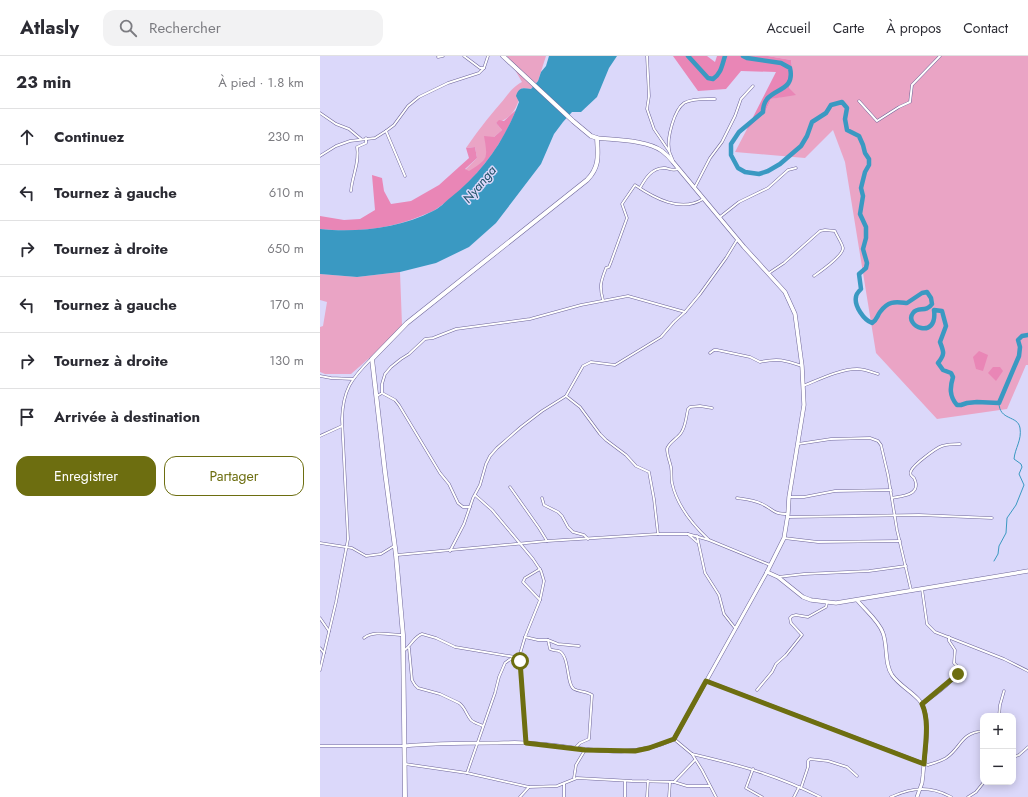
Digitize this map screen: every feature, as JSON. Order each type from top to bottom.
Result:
[{"type":"highway","points":[[405,797],[403,635],[396,555],[372,359],[407,323],[587,180],[595,170],[598,160],[597,138],[591,136],[573,121],[503,56]]},
{"type":"main road","points":[[597,138],[618,140],[650,146],[661,150],[695,187],[737,239],[785,292],[793,308],[802,366],[804,405],[784,538],[767,572],[778,577],[803,597],[827,603],[857,600],[1028,571]]},
{"type":"street","points":[[438,56],[443,56]]},
{"type":"street","points":[[464,56],[480,68],[484,68]]},
{"type":"street","points":[[320,156],[336,146],[350,141],[375,138],[394,125],[411,103],[419,97],[448,84],[479,73],[484,68],[488,56]]},
{"type":"street","points":[[647,56],[649,96],[647,108],[654,129],[669,151],[673,162]]},
{"type":"street","points":[[859,101],[877,121],[910,102],[912,85],[940,56]]},
{"type":"street","points":[[695,187],[710,158],[722,142],[735,116],[741,99],[753,86]]},
{"type":"street","points":[[669,151],[670,131],[675,117],[684,103],[697,100],[715,99]]},
{"type":"street","points":[[320,113],[336,124],[349,129],[361,139]]},
{"type":"street","points":[[386,131],[404,176]]},
{"type":"street","points":[[351,191],[358,155],[357,147],[366,143],[366,138]]},
{"type":"street","points":[[640,188],[646,177],[661,168],[674,170],[679,169]]},
{"type":"street","points":[[720,218],[739,202],[768,188],[788,170],[796,168]]},
{"type":"street","points":[[602,300],[600,289],[601,281],[606,268],[611,262],[627,218],[622,204],[635,185],[662,200],[677,205],[696,203],[704,198]]},
{"type":"street","points":[[768,274],[784,263],[820,231],[835,231],[843,247],[842,252],[814,276]]},
{"type":"street","points":[[450,551],[461,532],[486,464],[493,453],[521,427],[542,411],[566,396],[582,366],[591,362],[615,365],[661,337],[700,294],[726,258],[737,239]]},
{"type":"street","points":[[382,393],[382,384],[385,374],[391,367],[409,354],[425,339],[433,338],[456,329],[530,319],[602,300],[628,296],[685,312]]},
{"type":"street","points":[[710,354],[714,350],[717,350],[750,357],[760,362],[767,359],[776,359],[802,366]]},
{"type":"street","points":[[320,670],[346,547],[347,521],[342,426],[344,401],[346,393],[356,374],[372,359]]},
{"type":"street","points":[[803,386],[819,379],[849,370],[858,369],[878,374]]},
{"type":"street","points":[[320,376],[353,379]]},
{"type":"street","points":[[377,396],[382,393]]},
{"type":"street","points":[[382,393],[395,400],[399,405],[440,473],[449,484],[460,505],[470,507]]},
{"type":"street","points":[[566,396],[580,407],[606,440],[626,455],[636,466],[649,472],[658,534]]},
{"type":"street","points":[[709,540],[694,526],[677,500],[667,450],[680,435],[685,426],[688,409],[690,407],[700,406],[712,408]]},
{"type":"street","points":[[320,436],[342,426]]},
{"type":"street","points":[[798,444],[831,439],[870,438],[878,441],[884,458],[891,490],[894,516],[911,590]]},
{"type":"street","points":[[892,498],[914,492],[916,484],[910,473],[915,465],[940,446],[947,444],[960,444]]},
{"type":"street","points":[[510,487],[539,528],[546,541]]},
{"type":"street","points":[[789,497],[804,497],[835,492],[891,490]]},
{"type":"street","points":[[475,495],[492,510],[520,544],[540,569],[544,581],[540,600],[525,637],[520,654],[526,743]]},
{"type":"street","points":[[542,498],[543,504],[560,513],[568,527],[573,532],[588,539]]},
{"type":"street","points":[[737,498],[760,503],[777,514],[787,516],[919,515],[992,518]]},
{"type":"street","points":[[396,555],[546,541],[658,534],[688,534],[709,540],[770,565]]},
{"type":"street","points":[[688,534],[698,543]]},
{"type":"street","points":[[697,536],[706,575],[719,595],[724,614],[735,628]]},
{"type":"street","points":[[784,538],[818,542],[900,540]]},
{"type":"street","points":[[320,543],[346,547],[366,556],[381,554],[394,546]]},
{"type":"street","points":[[778,577],[804,574],[869,571],[906,566]]},
{"type":"street","points":[[540,569],[525,578],[523,582],[540,600]]},
{"type":"street","points":[[320,746],[404,746],[434,744],[526,743],[585,750],[635,751],[649,748],[674,739],[767,572]]},
{"type":"street","points":[[922,589],[927,624],[935,632],[1004,659],[1028,671]]},
{"type":"street","points":[[857,600],[880,627],[883,633],[887,660],[892,675],[922,704],[926,715],[924,764],[920,789],[917,797]]},
{"type":"street","points":[[757,690],[772,672],[776,664],[786,655],[802,635],[791,623],[790,618],[796,615],[808,617],[826,608],[827,603]]},
{"type":"street","points":[[320,618],[329,631]]},
{"type":"street","points":[[364,638],[368,635],[376,634],[403,635]]},
{"type":"street","points":[[403,652],[409,647],[416,637],[422,634],[436,638],[455,647],[515,657],[520,661]]},
{"type":"street","points":[[525,637],[538,640],[548,640],[558,644],[579,646]]},
{"type":"street","points":[[922,704],[954,679],[959,671],[958,667],[954,663],[955,650],[949,641],[949,637]]},
{"type":"street","points":[[548,640],[550,649],[559,651],[563,655],[574,689],[588,692],[592,695],[589,740],[580,743],[575,749]]},
{"type":"street","points":[[409,647],[412,680],[415,685],[418,688],[440,694],[459,703],[474,723],[483,726]]},
{"type":"street","points":[[320,648],[324,653]]},
{"type":"street","points":[[505,663],[520,654]]},
{"type":"street","points":[[467,773],[495,693],[499,677],[508,656]]},
{"type":"street","points":[[706,681],[928,765],[946,758],[957,748],[965,736],[980,731]]},
{"type":"street","points":[[1000,713],[1000,705],[1004,691]]},
{"type":"street","points":[[674,739],[692,754],[716,797]]},
{"type":"street","points":[[1016,756],[1028,747]]},
{"type":"street","points":[[574,779],[576,765],[585,750]]},
{"type":"street","points":[[692,754],[753,770],[792,783],[820,797]]},
{"type":"street","points":[[794,797],[800,788],[808,767],[808,761],[810,759],[828,761],[847,767],[857,776]]},
{"type":"street","points":[[674,782],[695,760]]},
{"type":"street","points":[[404,764],[467,773],[530,787],[557,786],[574,779],[674,782],[687,786],[710,786]]},
{"type":"street","points":[[753,770],[746,788],[762,797]]},
{"type":"street","points":[[625,781],[625,797]]},
{"type":"street","points":[[647,797],[648,781]]},
{"type":"street","points":[[669,797],[670,782]]},
{"type":"street","points":[[564,784],[564,797]]},
{"type":"street","points":[[968,797],[976,792],[982,785]]},
{"type":"street","points":[[520,797],[530,787]]},
{"type":"street","points":[[892,797],[928,788],[951,797]]},
{"type":"shaded area","points":[[507,56],[546,56],[538,81],[531,89],[522,88],[515,110],[508,118],[496,123],[502,130],[494,137],[485,137],[485,158],[480,165],[469,172],[465,170],[477,158],[475,147],[466,148],[510,92],[522,82]]},
{"type":"shaded area","points":[[673,56],[707,56],[715,62],[717,56],[768,56],[791,60],[793,74],[789,88],[796,95],[771,99],[765,112],[746,131],[776,72],[741,71],[726,89],[698,91]]},
{"type":"shaded area","points":[[768,56],[1028,56],[1028,365],[1026,365],[1007,409],[937,419],[876,353],[845,162],[833,130],[805,158],[735,152],[746,131],[765,112],[771,99],[781,97],[789,88],[793,74],[791,60]]},
{"type":"shaded area","points":[[516,110],[502,139],[483,166],[472,179],[448,201],[435,210],[409,220],[384,227],[358,230],[320,229],[320,216],[344,220],[360,219],[375,210],[372,175],[382,178],[384,191],[391,204],[411,201],[439,185],[469,158],[466,148],[475,147],[477,158],[465,169],[469,171],[480,164],[485,158],[486,149],[484,136],[494,137],[502,130],[496,123],[499,120],[504,121]]},
{"type":"shaded area","points":[[400,272],[402,325],[382,347],[351,374],[325,374],[320,372],[320,327],[323,326],[327,302],[320,300],[320,274],[357,277]]},
{"type":"shaded area","points":[[979,351],[988,355],[983,371],[976,369],[973,357]]},
{"type":"shaded area","points":[[993,367],[1000,367],[1003,371],[996,381],[988,373]]},
{"type":"water","name":"Nyanga","points":[[549,56],[617,56],[609,68],[597,97],[581,112],[572,112],[563,122],[554,134],[541,164],[496,223],[469,247],[436,263],[400,272],[357,277],[320,274],[320,229],[363,230],[407,222],[436,210],[462,188],[483,166],[500,142],[519,102],[516,96],[518,91],[526,88],[531,89],[538,81],[541,72],[546,66]]},
{"type":"waterway","points":[[688,56],[708,78],[713,79],[720,72],[725,56]]},
{"type":"waterway","points":[[743,56],[747,58],[781,63],[790,68],[791,75],[790,81],[787,85],[767,99],[763,112],[739,132],[731,144],[731,155],[738,168],[745,172],[759,174],[780,164],[801,146],[807,136],[812,122],[826,113],[831,105],[842,102],[847,108],[845,119],[847,130],[859,136],[865,153],[869,159],[869,165],[865,172],[861,188],[863,196],[860,214],[866,227],[866,238],[863,249],[867,263],[866,268],[859,274],[861,289],[856,295],[858,308],[866,319],[872,323],[886,305],[896,302],[907,303],[922,293],[927,292],[931,298],[932,304],[930,307],[915,311],[911,318],[916,326],[926,328],[931,325],[934,320],[934,310],[942,311],[946,326],[940,342],[943,355],[938,363],[943,370],[951,373],[953,377],[951,391],[954,402],[957,405],[977,402],[999,403],[1019,356],[1020,347],[1018,340],[1022,336],[1028,335]]},
{"type":"waterway","points":[[994,561],[998,554],[999,546],[1006,533],[1007,518],[1016,505],[1024,485],[1019,474],[1022,467],[1021,464],[1014,459],[1020,436],[1019,424],[1002,413],[999,403]]},
{"type":"route","points":[[520,661],[526,743],[585,750],[635,751],[667,742],[674,739],[706,681],[721,688],[924,764],[926,715],[922,704],[954,679],[958,674]]}]
